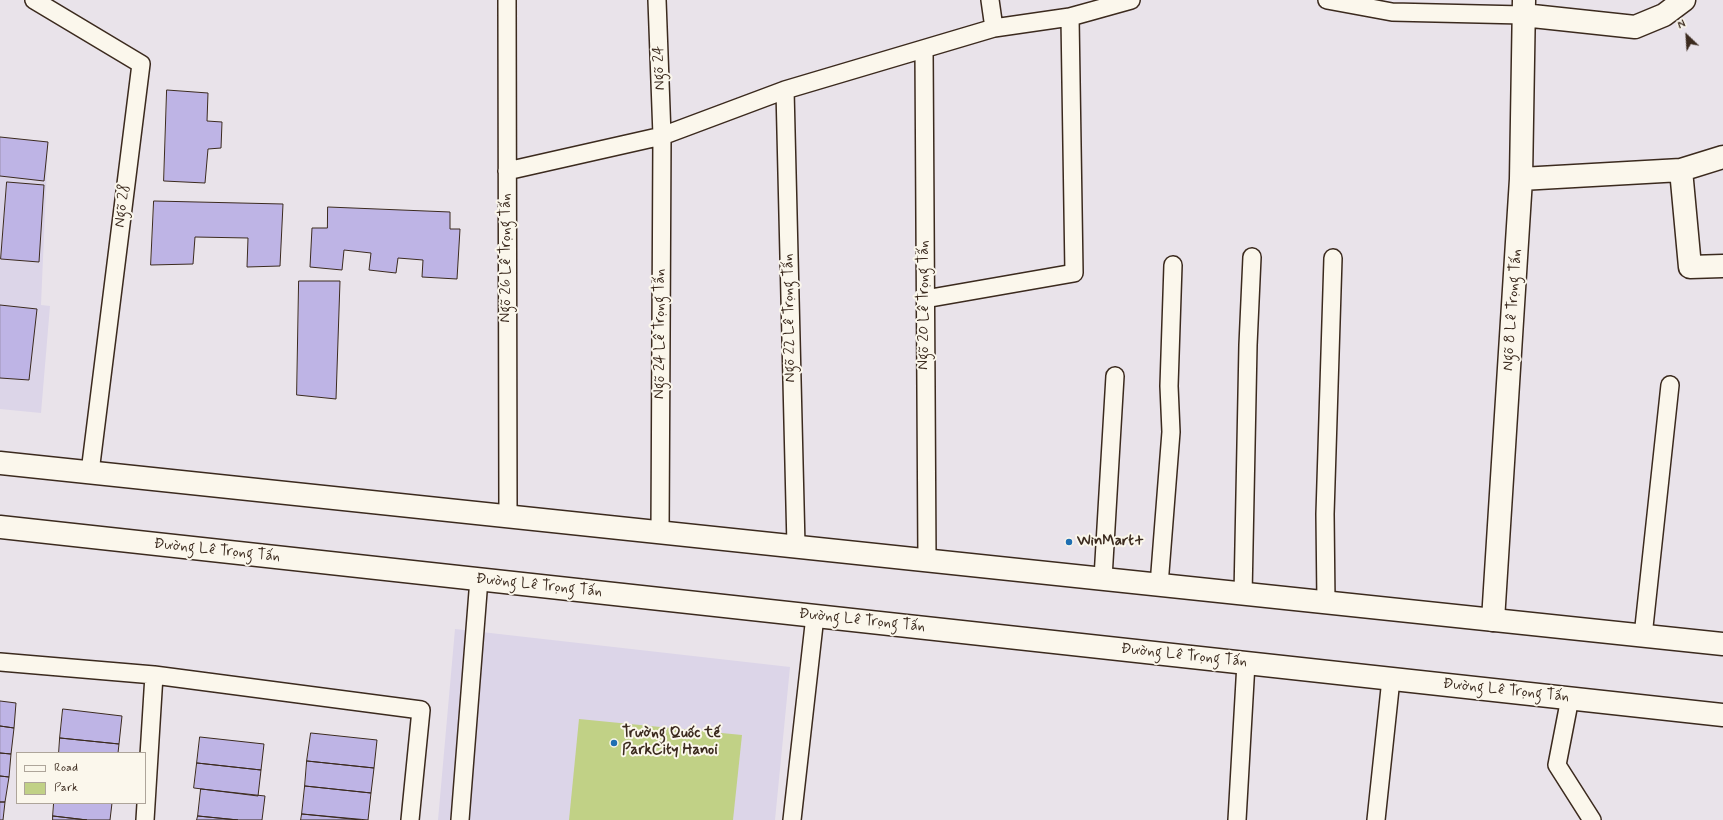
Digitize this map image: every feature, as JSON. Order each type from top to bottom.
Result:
[{"type":"main road","points":[[1524,7],[1635,27],[1664,15],[1684,0]]},
{"type":"main road","name":"Ngõ 8 Lê Trọng Tấn","points":[[1493,620],[1521,179],[1524,7]]},
{"type":"main road","points":[[1521,179],[1681,170],[1723,157]]},
{"type":"main road","points":[[1681,170],[1690,266],[1723,266]]},
{"type":"main road","points":[[0,462],[1103,578],[1243,595],[1723,644]]},
{"type":"main road","name":"Đường Lê Trọng Tấn","points":[[0,527],[1723,715]]},
{"type":"lane","name":"Ngõ 28","points":[[34,0],[141,64],[90,472]]},
{"type":"lane","name":"Ngõ 26 Lê Trọng Tấn","points":[[507,0],[508,516]]},
{"type":"lane","name":"Ngõ 24","points":[[657,0],[662,136]]},
{"type":"lane","points":[[990,0],[994,28]]},
{"type":"lane","points":[[507,171],[662,136],[784,90],[994,28],[1070,17],[1131,0]]},
{"type":"lane","points":[[1327,0],[1392,12],[1524,7]]},
{"type":"lane","points":[[925,299],[1074,274],[1070,17]]},
{"type":"lane","name":"Ngõ 20 Lê Trọng Tấn","points":[[924,49],[927,560]]},
{"type":"lane","name":"Ngõ 22 Lê Trọng Tấn","points":[[784,90],[796,546]]},
{"type":"lane","name":"Ngõ 24 Lê Trọng Tấn","points":[[660,532],[662,136]]},
{"type":"lane","points":[[1243,595],[1248,344],[1252,257]]},
{"type":"lane","points":[[1326,603],[1325,514],[1333,258]]},
{"type":"lane","points":[[1159,585],[1171,432],[1169,386],[1173,265]]},
{"type":"lane","points":[[1103,578],[1115,376]]},
{"type":"lane","points":[[1643,636],[1670,385]]},
{"type":"lane","points":[[460,820],[479,579]]},
{"type":"lane","points":[[792,820],[815,616]]},
{"type":"lane","points":[[0,662],[154,675],[421,710],[410,820]]},
{"type":"lane","points":[[1237,820],[1246,663]]},
{"type":"lane","points":[[146,804],[154,675]]},
{"type":"lane","points":[[1376,820],[1391,679]]},
{"type":"lane","points":[[1570,698],[1557,765],[1592,820]]},
{"type":"lane","points":[[145,820],[146,804]]},
{"type":"shaded area","points":[[0,137],[48,142],[41,305],[50,306],[41,413],[0,409]]},
{"type":"shaded area","name":"Trường Quốc tế ParkCity Hanoi","points":[[455,629],[790,667],[775,820],[438,820]]},
{"type":"green space","points":[[579,719],[742,735],[733,820],[569,820]]},
{"type":"building","points":[[167,90],[208,93],[207,121],[222,122],[221,148],[208,149],[205,183],[164,181]]},
{"type":"building","points":[[0,137],[48,142],[44,181],[0,176]]},
{"type":"building","points":[[7,182],[44,185],[39,262],[1,259]]},
{"type":"building","points":[[154,201],[283,204],[280,266],[247,267],[248,238],[195,237],[193,264],[151,265]]},
{"type":"building","points":[[328,207],[450,212],[450,229],[460,229],[457,279],[422,277],[423,260],[398,258],[396,273],[369,270],[371,253],[344,250],[342,270],[310,267],[312,228],[327,228]]},
{"type":"building","points":[[299,281],[340,281],[336,399],[297,395]]},
{"type":"building","points":[[0,305],[37,309],[29,380],[0,378]]},
{"type":"building","points":[[0,701],[16,703],[14,728],[0,726]]},
{"type":"building","points":[[63,709],[122,716],[119,744],[60,738]]},
{"type":"building","points":[[0,726],[14,728],[11,754],[0,753]]},
{"type":"building","points":[[311,733],[377,740],[374,768],[307,761]]},
{"type":"building","points":[[200,737],[264,744],[261,770],[197,763]]},
{"type":"building","points":[[60,738],[119,744],[118,752],[59,752]]},
{"type":"building","points":[[0,753],[11,754],[9,777],[0,776]]},
{"type":"building","points":[[307,761],[374,768],[371,793],[305,786]]},
{"type":"building","points":[[197,763],[261,770],[258,796],[194,788]]},
{"type":"building","points":[[0,776],[9,777],[5,802],[0,802]]},
{"type":"building","points":[[305,786],[371,793],[368,820],[302,814]]},
{"type":"building","points":[[201,789],[265,796],[262,820],[238,820],[198,816]]},
{"type":"building","points":[[0,802],[5,802],[3,820],[0,820]]},
{"type":"building","points":[[54,804],[112,804],[110,820],[87,820],[53,816]]},
{"type":"building","points":[[302,814],[361,820],[301,820]]},
{"type":"building","points":[[53,816],[87,820],[53,820]]},
{"type":"building","points":[[198,816],[238,820],[197,820]]},
{"type":"place","name":"WinMart+","points":[[1069,542]]},
{"type":"place","name":"Trường Quốc tế ParkCity Hanoi","points":[[614,743]]}]
